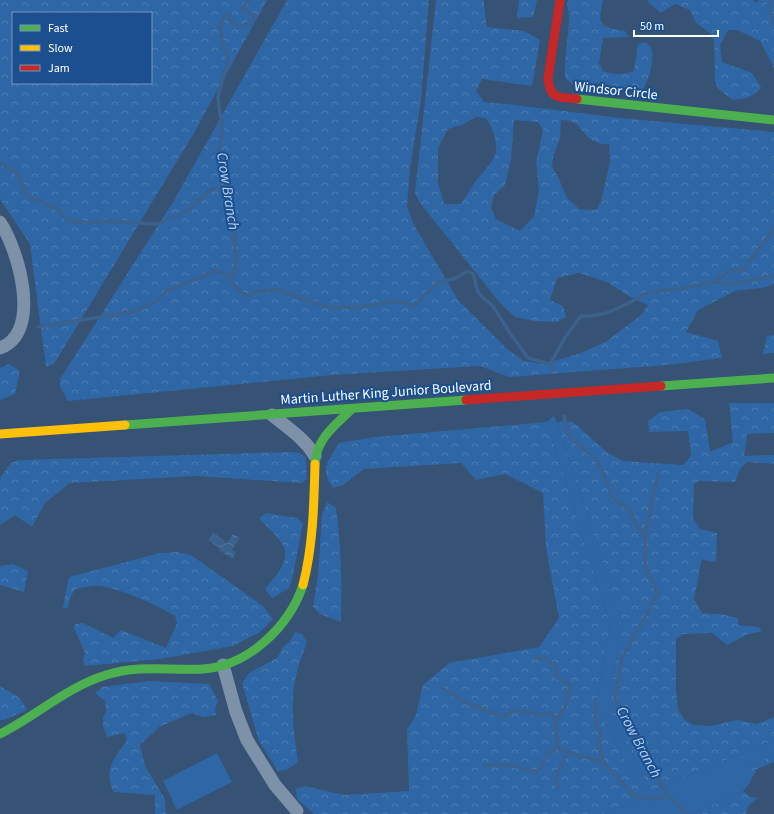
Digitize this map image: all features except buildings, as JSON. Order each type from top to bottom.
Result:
[{"type":"street","name":"Windsor Circle","points":[[560,0],[548,78],[549,90],[552,95],[558,98],[774,120]]},
{"type":"street","points":[[0,222],[11,242],[24,296],[23,318],[20,329],[5,347],[0,348]]},
{"type":"street","name":"Martin Luther King Junior Boulevard","points":[[0,434],[774,378]]},
{"type":"street","points":[[0,734],[29,718],[82,684],[100,677],[122,671],[145,668],[210,668],[223,665],[245,655],[265,641],[279,628],[286,618],[297,600],[303,586],[307,570],[313,518],[316,480],[315,456],[317,448],[326,436],[352,409]]},
{"type":"street","points":[[272,415],[301,438],[315,456]]},
{"type":"street","points":[[223,665],[236,712],[247,740],[275,785],[297,811]]},
{"type":"green space","points":[[0,0],[267,0],[194,133],[54,364],[46,367],[30,244],[0,199]]},
{"type":"green space","points":[[287,0],[429,0],[421,100],[410,168],[407,206],[414,225],[458,300],[506,348],[524,361],[544,364],[581,353],[607,341],[641,315],[648,305],[632,298],[607,282],[579,273],[557,278],[550,300],[563,306],[566,317],[557,322],[534,321],[515,317],[500,303],[420,203],[415,193],[436,0],[484,0],[487,27],[524,31],[540,40],[532,86],[482,79],[476,91],[484,102],[620,118],[774,132],[774,283],[767,287],[735,291],[698,310],[686,332],[718,341],[722,358],[667,365],[509,377],[480,366],[332,375],[68,401],[60,387],[60,379],[173,202]],"holes":[[[476,117],[486,118],[490,125],[496,142],[495,155],[461,204],[444,204],[438,183],[438,148],[448,129],[462,125]],[[514,120],[538,122],[543,130],[536,162],[539,191],[534,216],[520,231],[496,219],[491,209],[494,195],[505,185],[511,160]],[[561,120],[574,123],[587,136],[597,143],[609,144],[610,162],[601,201],[596,210],[579,209],[567,198],[552,166],[553,157],[560,138]]]},
{"type":"green space","points":[[519,0],[537,0],[533,17],[517,18]]},
{"type":"green space","points":[[568,0],[603,0],[600,15],[602,23],[610,28],[625,31],[629,37],[603,38],[599,63],[603,71],[618,74],[634,71],[638,44],[646,42],[652,50],[652,65],[643,89],[634,90],[599,83],[572,84],[565,78],[569,23]]},
{"type":"green space","points":[[647,0],[753,0],[756,3],[759,0],[774,0],[774,68],[760,41],[737,30],[728,30],[720,45],[722,62],[752,73],[761,87],[752,95],[733,100],[718,89],[715,81],[714,41],[710,33],[696,23],[690,10],[675,4],[661,13]]},
{"type":"green space","points":[[774,335],[774,353],[763,354],[767,336]]},
{"type":"green space","points":[[9,364],[20,371],[15,394],[0,400],[0,368]]},
{"type":"green space","points":[[729,403],[774,403],[774,433],[747,434],[744,456],[774,455],[774,464],[747,462],[740,469],[735,482],[699,481],[694,484],[693,518],[700,529],[717,533],[716,561],[711,562],[702,559],[694,599],[702,613],[721,614],[738,618],[738,625],[758,627],[763,631],[748,634],[727,645],[712,633],[683,634],[676,639],[676,691],[678,710],[685,720],[694,725],[711,726],[737,720],[757,724],[774,717],[774,740],[651,791],[608,706],[623,624],[557,423],[562,421],[573,422],[608,453],[623,461],[683,465],[691,456],[688,431],[649,432],[648,421],[660,412],[688,409],[705,419],[710,452],[733,442]]},
{"type":"green space","points":[[553,416],[555,417],[623,624],[608,706],[651,791],[774,740],[774,755],[748,768],[748,773],[752,778],[743,791],[692,814],[603,814],[643,796],[596,705],[610,624],[547,422]]},
{"type":"green space","points":[[547,422],[610,624],[596,705],[643,796],[603,814],[314,814],[297,799],[296,789],[305,786],[344,795],[409,791],[407,730],[416,715],[423,685],[449,663],[539,647],[559,618],[546,548],[543,493],[505,474],[476,480],[461,463],[364,469],[343,485],[333,488],[326,475],[327,465],[331,455],[339,443],[375,437]]},
{"type":"green space","points":[[290,452],[299,453],[306,457],[307,479],[301,483],[197,476],[70,483],[45,503],[32,527],[15,515],[0,525],[0,478],[11,463],[19,460]]},
{"type":"green space","points":[[327,502],[336,508],[338,522],[341,565],[341,622],[320,614],[313,607],[318,575],[322,515]]},
{"type":"green space","points":[[266,513],[297,518],[303,523],[292,580],[289,588],[272,598],[265,589],[283,565],[285,553],[284,547],[280,540],[259,518]]},
{"type":"green space","points":[[177,552],[191,555],[263,606],[273,619],[260,632],[233,646],[160,659],[85,666],[83,659],[85,653],[74,628],[75,624],[83,623],[113,638],[121,630],[166,648],[177,623],[175,616],[159,607],[128,594],[108,587],[100,586],[75,589],[70,598],[68,607],[64,609],[63,606],[69,577],[160,553]]},
{"type":"green space","points":[[13,564],[28,571],[24,592],[0,585],[0,566]]},
{"type":"green space","points":[[295,632],[302,634],[307,642],[298,668],[293,694],[293,717],[298,762],[287,770],[278,771],[259,741],[242,683],[249,673],[277,658],[283,647],[290,641]]},
{"type":"green space","points":[[149,681],[209,684],[218,701],[215,709],[216,715],[203,717],[192,713],[159,727],[140,745],[145,766],[165,799],[166,814],[155,814],[155,795],[114,792],[109,777],[110,771],[114,758],[127,740],[125,733],[107,737],[103,726],[103,718],[106,712],[105,701],[95,693],[102,687]]},
{"type":"green space","points":[[0,686],[20,698],[27,710],[4,720],[0,720]]},
{"type":"green space","points":[[217,753],[232,782],[177,810],[163,781]]},
{"type":"green space","points":[[774,755],[774,762],[757,769],[752,778],[748,773],[748,768]]},
{"type":"green space","points":[[743,791],[750,797],[758,798],[748,806],[746,814],[692,814]]},
{"type":"water","points":[[213,533],[225,541],[223,544],[225,542],[227,543],[233,534],[240,538],[232,550],[236,553],[232,559],[219,550],[222,546],[220,548],[208,540]]},
{"type":"waterway","name":"Crow Branch","points":[[249,0],[241,9],[255,16],[254,19],[246,25],[237,26],[234,24],[229,15],[226,15],[220,24],[221,37],[228,60],[218,97],[222,130],[219,153],[229,197],[233,206],[236,261],[235,272],[230,277],[237,289],[249,296],[254,292],[278,290],[330,308],[358,307],[399,301],[414,306],[437,283],[456,278],[466,272],[469,272],[473,274],[477,290],[481,296],[493,306],[528,358],[550,364],[553,369]]},
{"type":"waterway","points":[[769,0],[769,9],[774,23]]},
{"type":"waterway","points":[[0,163],[16,172],[28,197],[55,207],[67,220],[88,223],[107,221],[157,224],[187,211],[210,190],[227,186]]},
{"type":"waterway","points":[[550,364],[566,336],[581,316],[607,313],[649,292],[684,288],[714,282],[730,271],[743,270],[772,232],[774,226]]},
{"type":"waterway","points":[[38,327],[137,311],[156,301],[167,291],[213,271],[221,272],[230,277]]},
{"type":"waterway","points":[[714,282],[732,284],[774,276]]},
{"type":"waterway","name":"Crow Branch","points":[[564,416],[568,435],[598,462],[613,498],[630,510],[636,526],[645,535],[645,565],[658,594],[622,658],[615,699],[667,795],[687,814]]},
{"type":"waterway","points":[[645,535],[658,474]]},
{"type":"waterway","points":[[535,658],[544,659],[551,663],[556,667],[555,676],[570,685],[565,708],[555,721],[559,747]]},
{"type":"waterway","points":[[441,687],[470,705],[504,717],[512,711],[531,712],[536,716],[546,713],[552,714],[555,721]]},
{"type":"waterway","points":[[595,702],[596,723],[600,731],[599,746],[603,762],[634,796],[657,799],[667,795]]},
{"type":"waterway","points":[[485,765],[511,766],[536,773],[548,753],[559,747],[567,752],[603,762]]},
{"type":"waterway","points":[[558,788],[556,777],[567,752]]},
{"type":"traffic: fast","points":[[577,99],[774,120]]},
{"type":"traffic: fast","points":[[661,386],[774,378]]},
{"type":"traffic: fast","points":[[125,425],[466,400]]},
{"type":"traffic: fast","points":[[315,464],[316,455],[323,440],[333,427],[352,409]]},
{"type":"traffic: fast","points":[[0,734],[65,694],[92,680],[106,675],[143,669],[203,669],[236,661],[265,642],[277,629],[297,601],[303,585]]},
{"type":"traffic: slow","points":[[0,434],[125,425]]},
{"type":"traffic: slow","points":[[303,585],[311,540],[315,464]]},
{"type":"traffic: jam","points":[[560,0],[548,78],[549,85],[553,94],[556,96],[577,99]]},
{"type":"traffic: jam","points":[[466,400],[661,386]]}]
